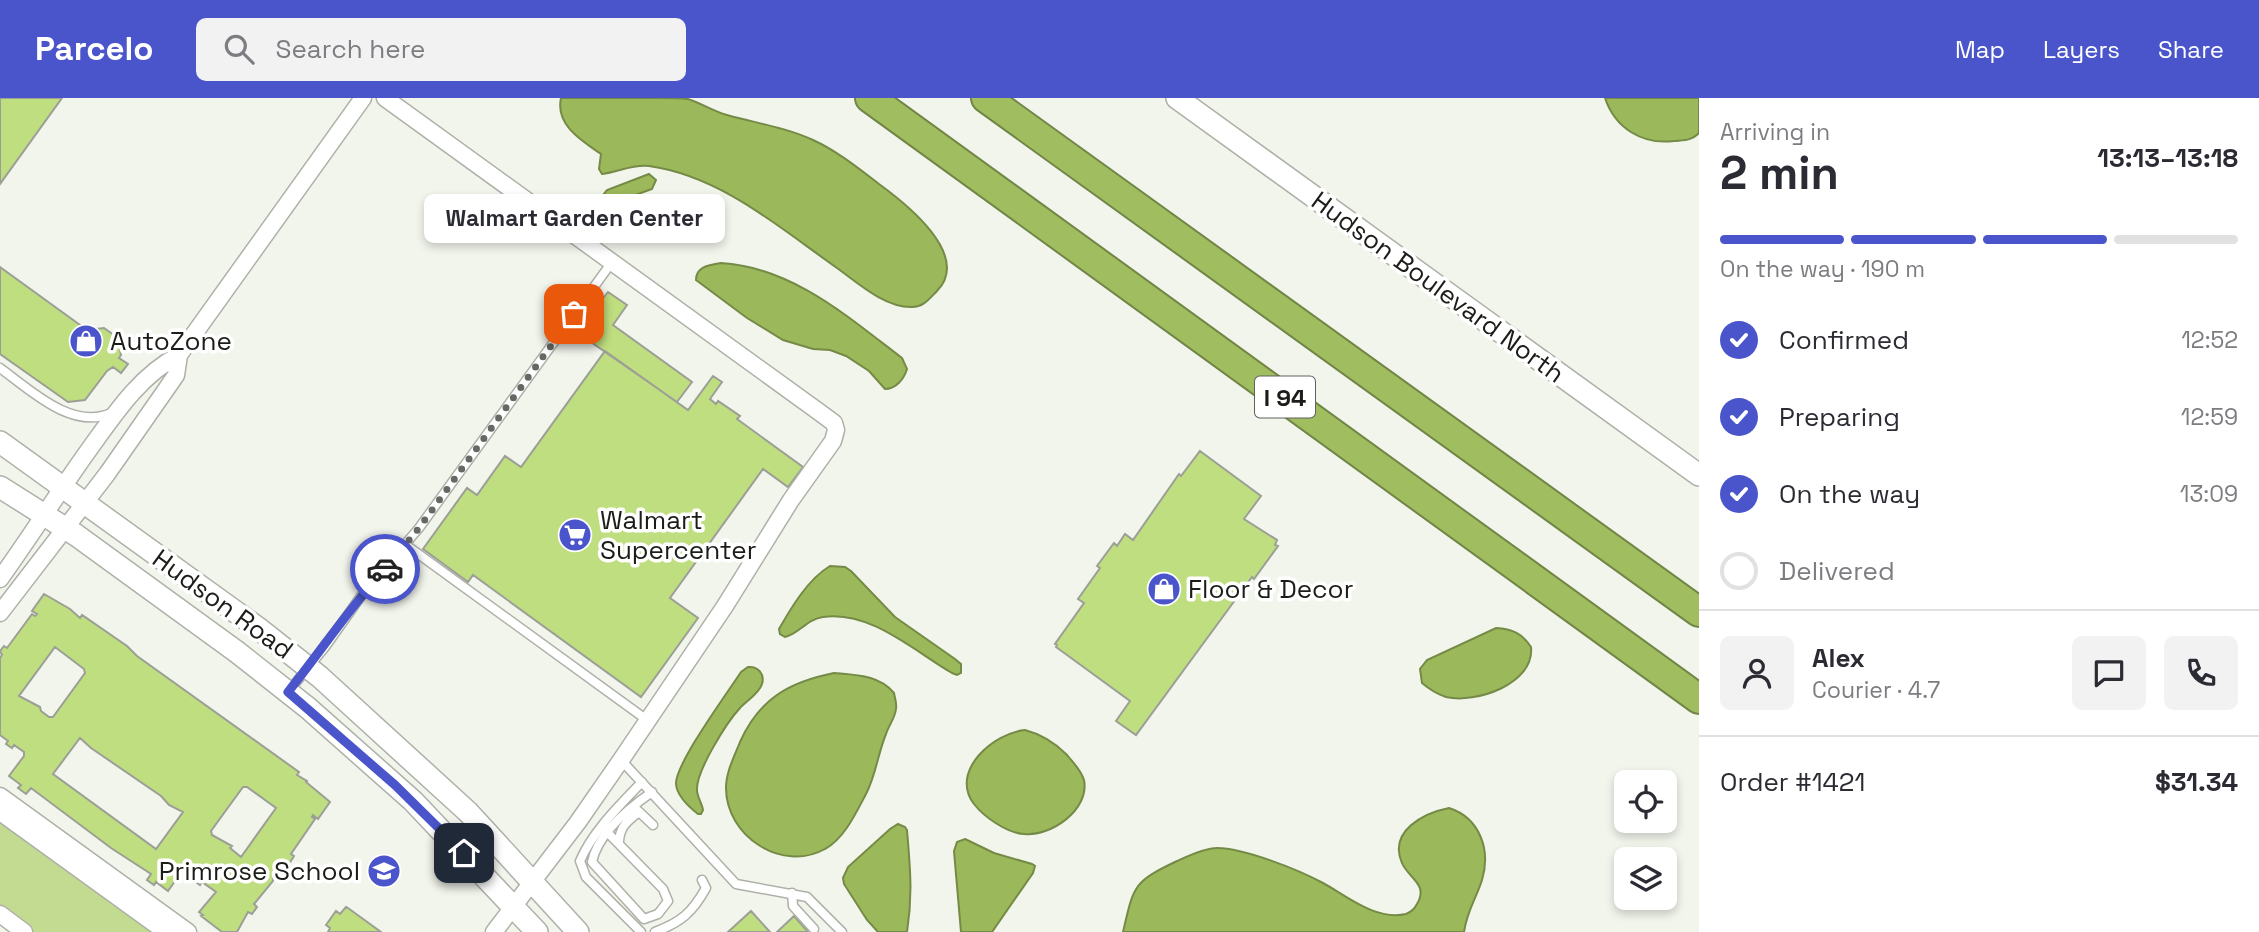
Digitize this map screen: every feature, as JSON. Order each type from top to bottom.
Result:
[{"type":"highway","name":"I 94","points":[[870,98],[1699,699]]},
{"type":"highway","name":"I 94","points":[[986,98],[1699,612]]},
{"type":"highway","points":[[1020,98],[1176,235]]},
{"type":"street","points":[[0,613],[85,503],[176,375],[179,355],[363,98]]},
{"type":"street","points":[[385,98],[831,421],[836,430],[833,441],[791,500],[706,634],[621,760],[578,822],[494,932]]},
{"type":"street","name":"Hudson Boulevard North","points":[[1177,98],[1699,475]]},
{"type":"street","points":[[0,579],[122,405],[162,363],[179,355]]},
{"type":"street","name":"Hudson Road","points":[[0,442],[309,667],[451,795],[578,932]]},
{"type":"street","name":"Hudson Road","points":[[0,487],[65,529],[288,692],[413,801],[537,932]]},
{"type":"street","points":[[0,796],[188,932]]},
{"type":"street","points":[[0,812],[166,932]]},
{"type":"street","points":[[0,914],[24,932]]},
{"type":"lane","points":[[288,692],[364,592],[406,545],[612,262]]},
{"type":"lane","points":[[0,368],[69,415],[104,416],[122,405]]},
{"type":"lane","points":[[406,545],[647,720]]},
{"type":"lane","points":[[621,760],[736,884],[792,893],[811,900],[842,932]]},
{"type":"lane","points":[[641,932],[586,877],[580,862],[586,847],[605,822],[642,782]]},
{"type":"lane","points":[[619,841],[620,831],[652,792]]},
{"type":"lane","points":[[605,822],[608,832],[663,889],[668,901],[658,914],[644,919],[592,862],[608,832],[624,814],[636,809]]},
{"type":"lane","points":[[636,809],[653,825]]},
{"type":"lane","points":[[655,932],[680,922],[698,904],[706,888],[702,880]]},
{"type":"lane","points":[[792,893],[793,906],[814,929]]},
{"type":"shaded area","points":[[561,98],[688,99],[722,113],[781,128],[813,140],[855,166],[918,217],[941,246],[946,262],[946,277],[926,302],[919,306],[901,306],[881,299],[749,206],[701,181],[649,166],[602,174],[599,169],[601,154],[578,138],[566,124],[560,108]]},
{"type":"shaded area","points":[[1605,98],[1699,98],[1699,133],[1690,139],[1662,142],[1641,137],[1623,126]]},
{"type":"shaded area","points":[[649,174],[656,180],[652,189],[611,204],[603,200],[607,190]]},
{"type":"shaded area","points":[[691,198],[707,203],[711,210],[709,220],[684,228],[663,228],[640,217],[640,210],[650,202]]},
{"type":"shaded area","points":[[721,263],[772,274],[818,297],[902,358],[907,369],[904,376],[899,383],[885,389],[869,371],[846,356],[783,340],[747,318],[696,280],[701,269]]},
{"type":"shaded area","points":[[830,566],[845,567],[851,571],[895,617],[961,664],[961,673],[952,673],[891,634],[858,620],[840,616],[817,618],[790,635],[785,637],[780,634],[779,629],[801,594],[814,578]]},
{"type":"shaded area","points":[[1496,628],[1516,633],[1531,647],[1530,660],[1514,681],[1487,694],[1458,698],[1443,696],[1422,683],[1420,669],[1427,660]]},
{"type":"shaded area","points":[[748,667],[760,671],[762,684],[734,715],[701,771],[697,793],[703,810],[698,814],[687,805],[679,793],[676,784],[678,774],[703,728],[741,672]]},
{"type":"shaded area","points":[[834,673],[867,677],[888,687],[894,693],[894,715],[869,787],[854,817],[838,839],[825,849],[808,855],[775,853],[759,846],[735,821],[728,805],[726,788],[729,770],[748,727],[766,704],[789,687]]},
{"type":"shaded area","points":[[1025,730],[1042,736],[1062,750],[1084,780],[1081,802],[1075,811],[1056,826],[1034,834],[1017,833],[996,824],[978,809],[968,791],[967,779],[978,756],[1000,738]]},
{"type":"shaded area","points":[[1449,808],[1468,819],[1475,827],[1484,847],[1482,880],[1469,911],[1464,932],[1123,932],[1133,894],[1143,880],[1186,857],[1217,848],[1242,852],[1286,866],[1373,911],[1406,914],[1416,905],[1421,891],[1402,863],[1400,842],[1404,833],[1419,819]]},
{"type":"shaded area","points":[[0,812],[166,932],[24,932],[0,914]]},
{"type":"shaded area","points":[[898,824],[907,830],[910,893],[907,932],[878,932],[867,920],[844,884],[843,878],[848,867]]},
{"type":"shaded area","points":[[965,839],[994,853],[1035,866],[1033,873],[992,932],[961,932],[954,851],[957,842]]},
{"type":"building","points":[[0,98],[62,98],[0,184]]},
{"type":"building","points":[[0,267],[87,330],[104,328],[118,338],[121,355],[119,358],[128,364],[121,373],[113,367],[85,400],[68,402],[0,354]]},
{"type":"building","points":[[608,292],[627,305],[613,325],[692,382],[677,402],[578,333]]},
{"type":"building","name":"Walmart Supercenter","points":[[605,351],[688,410],[713,376],[722,382],[710,399],[716,404],[718,401],[740,416],[737,419],[803,467],[788,487],[763,469],[670,598],[698,618],[641,697],[473,575],[468,582],[423,549],[467,488],[477,495],[505,456],[521,467]]},
{"type":"building","name":"Floor & Decor","points":[[1200,451],[1261,496],[1244,519],[1277,540],[1275,545],[1278,546],[1254,579],[1252,577],[1136,735],[1116,721],[1130,701],[1055,644],[1084,603],[1078,599],[1114,543],[1117,546],[1125,534],[1133,540],[1179,474],[1181,476]]},
{"type":"building","points":[[44,594],[80,618],[82,615],[299,772],[297,775],[330,802],[318,819],[313,815],[315,819],[291,854],[294,856],[289,864],[285,861],[254,904],[257,907],[252,914],[248,912],[237,932],[222,932],[201,916],[203,915],[199,912],[216,892],[202,882],[200,885],[194,881],[196,877],[186,870],[182,871],[168,891],[156,882],[154,885],[147,880],[151,874],[111,848],[31,788],[26,794],[18,788],[21,785],[9,776],[24,756],[24,752],[14,745],[12,748],[6,744],[8,741],[0,735],[0,651],[4,646],[7,648],[32,614],[37,614],[32,611]],"holes":[[[55,647],[84,669],[85,673],[53,717],[49,717],[40,707],[19,696]],[[80,738],[161,796],[169,805],[183,812],[156,849],[53,774]],[[243,787],[247,787],[276,808],[241,857],[230,848],[232,846],[212,835],[211,831]]]},
{"type":"building","points":[[346,907],[381,932],[328,932],[330,928],[326,925],[336,911],[340,914]]},
{"type":"building","points":[[751,911],[770,932],[728,932]]},
{"type":"building","points":[[794,916],[808,932],[777,932]]},
{"type":"way so far","points":[[385,569],[408,543],[574,314]]},
{"type":"place","name":"Walmart Garden Center","points":[[574,314]]},
{"type":"place","name":"AutoZone","points":[[86,341]]},
{"type":"place","name":"Walmart Supercenter","points":[[575,535]]},
{"type":"place","name":"Floor & Decor","points":[[1164,589]]},
{"type":"place","name":"Primrose School","points":[[384,871]]},
{"type":"route","points":[[385,569],[364,592],[325,647],[288,692],[413,801],[464,853]]}]
